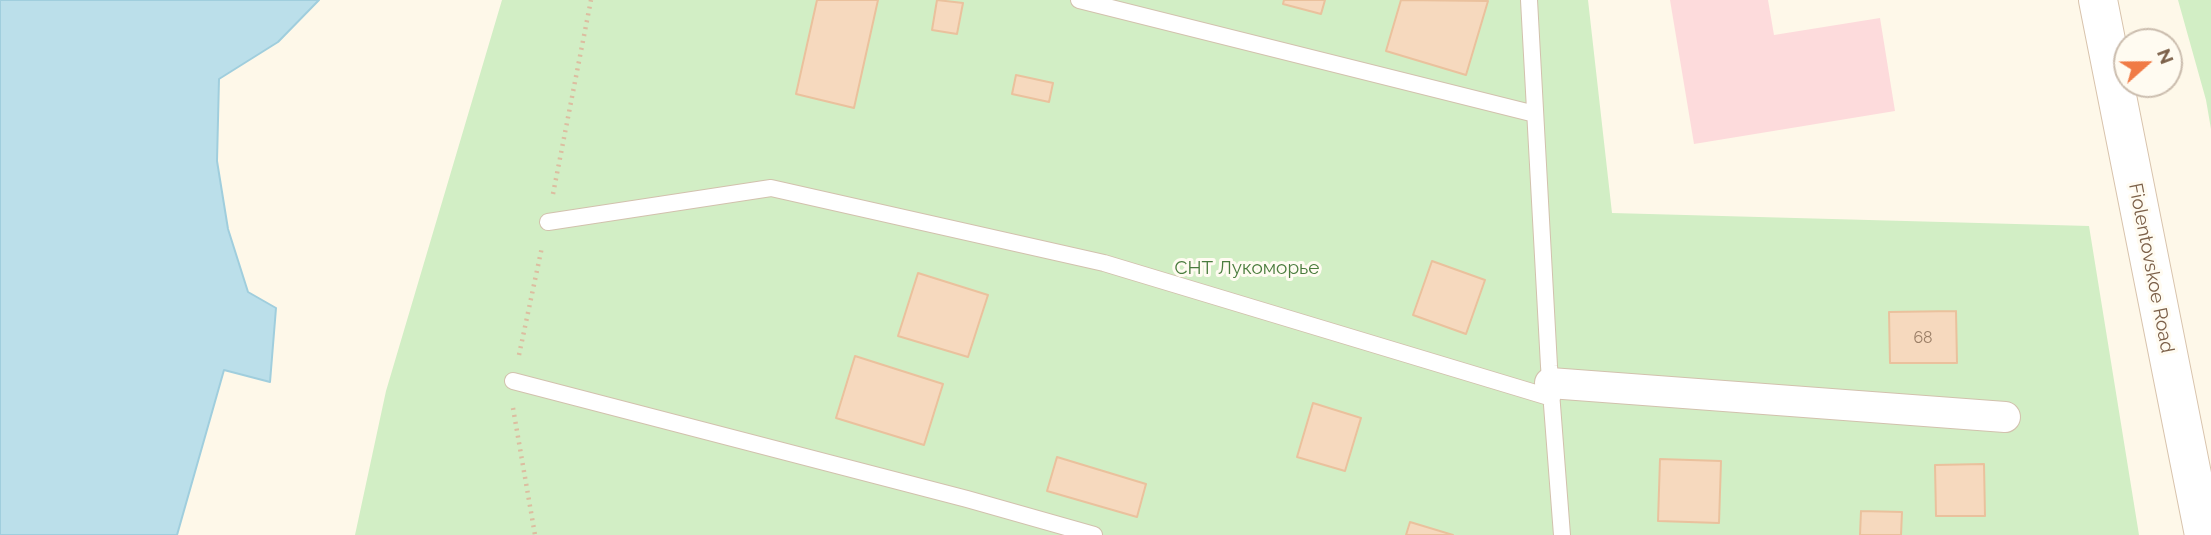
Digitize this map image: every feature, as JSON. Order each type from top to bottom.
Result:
[{"type":"main road","name":"Fiolentovskoe Road","points":[[2098,0],[2204,535]]},
{"type":"street","points":[[1551,390],[2006,417]]},
{"type":"lane","points":[[1079,0],[1535,114]]},
{"type":"lane","points":[[1529,0],[1562,535]]},
{"type":"lane","points":[[548,222],[771,188],[1104,263],[1551,390]]},
{"type":"lane","points":[[513,381],[967,499],[1094,535]]},
{"type":"path","points":[[536,535],[511,396],[591,0]]},
{"type":"shaded area","points":[[1670,0],[1768,0],[1774,35],[1880,18],[1895,111],[1694,144]]},
{"type":"green space","name":"СНТ Лукоморье","points":[[502,0],[1588,0],[1612,213],[2089,226],[2139,535],[355,535],[386,391]]},
{"type":"green space","points":[[2178,0],[2211,0],[2211,129],[2206,100]]},
{"type":"water","points":[[0,0],[319,0],[278,42],[219,79],[217,161],[228,229],[248,292],[276,308],[270,382],[224,370],[177,535],[0,535]]},
{"type":"building","points":[[817,0],[878,0],[854,108],[796,94]]},
{"type":"building","points":[[937,0],[963,3],[957,34],[932,30]]},
{"type":"building","points":[[1284,0],[1325,0],[1321,14],[1283,4]]},
{"type":"building","points":[[1401,0],[1488,1],[1466,75],[1386,51]]},
{"type":"building","points":[[1016,75],[1053,83],[1049,102],[1012,94]]},
{"type":"building","points":[[1432,261],[1485,280],[1466,334],[1413,315]]},
{"type":"building","points":[[918,273],[988,295],[968,357],[898,336]]},
{"type":"building","points":[[1956,311],[1957,363],[1890,363],[1889,312]]},
{"type":"building","points":[[855,356],[943,384],[924,445],[836,418]]},
{"type":"building","points":[[1313,403],[1361,418],[1345,471],[1297,457]]},
{"type":"building","points":[[1057,457],[1146,484],[1137,517],[1047,491]]},
{"type":"building","points":[[1660,459],[1721,461],[1719,523],[1658,521]]},
{"type":"building","points":[[1984,464],[1985,516],[1936,516],[1935,465]]},
{"type":"building","points":[[1861,511],[1902,512],[1901,535],[1860,535]]},
{"type":"building","points":[[1410,522],[1453,535],[1406,535]]}]
